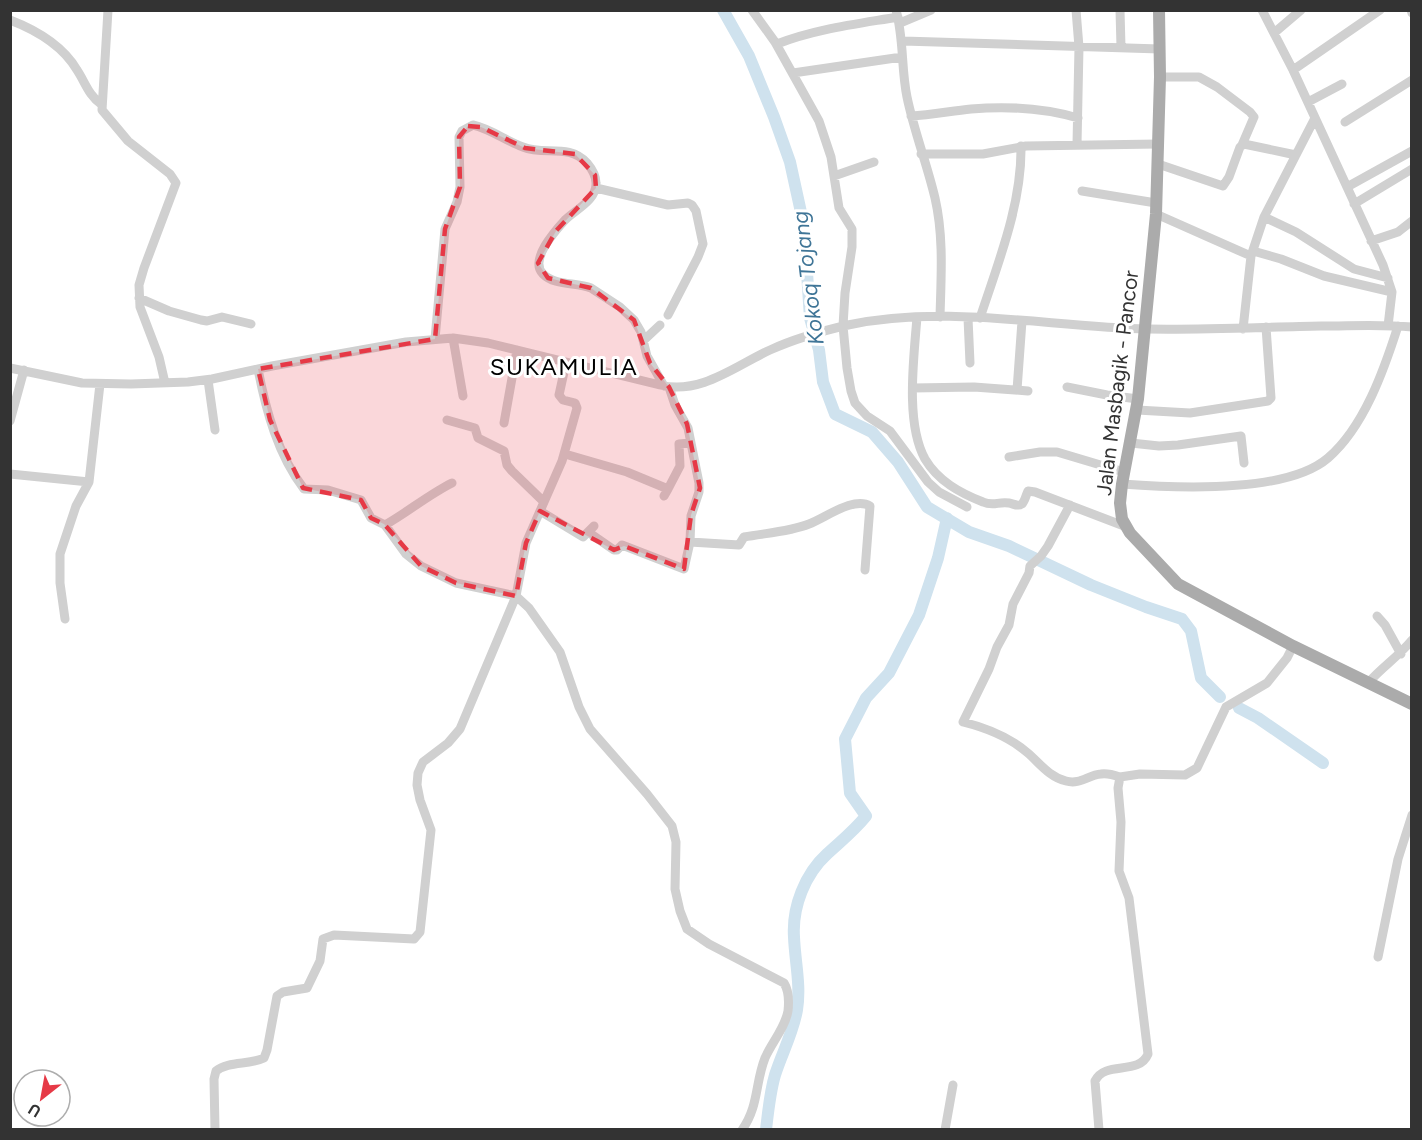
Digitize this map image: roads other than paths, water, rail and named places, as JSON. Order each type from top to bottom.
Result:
[{"type":"main road","name":"Jalan Masbagik - Pancor","points":[[1159,10],[1160,77],[1156,209],[1137,404],[1123,478],[1120,510],[1125,526],[1178,584],[1293,646],[1412,704]]},
{"type":"street","points":[[101,104],[108,10]]},
{"type":"street","points":[[752,10],[777,44],[825,136],[837,175],[839,208],[852,229],[843,326],[847,368],[855,403],[867,416],[890,430],[928,482],[939,492],[967,507]]},
{"type":"street","points":[[777,44],[797,36],[931,10]]},
{"type":"street","points":[[1077,10],[1079,47],[1077,144]]},
{"type":"street","points":[[1120,10],[1121,47]]},
{"type":"street","points":[[1262,10],[1293,70],[1388,278],[1392,292],[1388,326]]},
{"type":"street","points":[[1274,33],[1300,10]]},
{"type":"street","points":[[1293,70],[1380,10]]},
{"type":"street","points":[[898,17],[903,41],[905,87],[939,220],[940,317]]},
{"type":"street","points":[[10,20],[38,34],[63,52],[76,68],[94,98],[101,104],[106,116],[128,141],[170,174],[176,183],[141,275],[139,298],[159,357],[165,383]]},
{"type":"street","points":[[903,41],[1160,49]]},
{"type":"street","points":[[793,73],[902,57]]},
{"type":"street","points":[[1158,164],[1223,186],[1254,117],[1217,87],[1199,77],[1160,77]]},
{"type":"street","points":[[1345,122],[1412,80]]},
{"type":"street","points":[[1308,102],[1342,84]]},
{"type":"street","points":[[911,116],[997,108],[1044,111],[1078,118]]},
{"type":"street","points":[[1243,329],[1252,254],[1264,218],[1315,118]]},
{"type":"street","points":[[435,339],[445,230],[457,202],[460,187],[458,146],[462,130],[473,124],[525,148],[564,151],[583,158],[595,175],[596,188],[588,200],[556,231],[538,262],[540,269],[548,278],[583,285],[608,299],[634,320],[644,340],[647,356],[687,424],[700,488],[691,514],[690,542],[685,568],[682,570],[622,545],[614,550],[591,529],[583,537],[542,506],[507,465],[504,451],[478,438],[475,428],[447,420]]},
{"type":"street","points":[[921,154],[982,154],[1021,146],[1158,144]]},
{"type":"street","points":[[1242,145],[1296,155]]},
{"type":"street","points":[[980,318],[1012,211],[1019,180],[1021,146]]},
{"type":"street","points":[[1347,187],[1412,151]]},
{"type":"street","points":[[837,175],[874,162]]},
{"type":"street","points":[[1354,204],[1412,169]]},
{"type":"street","points":[[596,188],[668,205],[688,203],[693,205],[703,244],[668,315]]},
{"type":"street","points":[[1082,191],[1156,209],[1252,254],[1281,258],[1324,276],[1392,292]]},
{"type":"street","points":[[1264,218],[1296,232],[1354,269],[1388,278]]},
{"type":"street","points":[[1371,241],[1398,232],[1412,221]]},
{"type":"street","points":[[139,298],[169,311],[201,320],[207,321],[222,317],[251,324]]},
{"type":"street","points":[[917,317],[913,388],[914,415],[924,457],[938,476],[962,494],[991,506],[1003,503],[1019,506],[1026,494],[1031,491],[1125,526]]},
{"type":"street","points":[[10,368],[67,380],[100,384],[165,383],[208,380],[406,342],[453,338],[488,343],[667,387],[686,386],[710,380],[773,349],[843,326],[917,317],[980,318],[1146,329],[1412,327]]},
{"type":"street","points":[[968,318],[970,363]]},
{"type":"street","points":[[1017,390],[1022,321]]},
{"type":"street","points":[[644,340],[660,325]]},
{"type":"street","points":[[1009,457],[1043,451],[1057,452],[1123,478],[1186,487],[1245,484],[1276,479],[1315,467],[1327,459],[1341,444],[1372,395],[1398,326]]},
{"type":"street","points":[[1067,387],[1137,404],[1190,413],[1268,401],[1271,398],[1266,327]]},
{"type":"street","points":[[453,338],[463,396]]},
{"type":"street","points":[[504,423],[517,350]]},
{"type":"street","points":[[215,1130],[214,1079],[216,1071],[222,1066],[253,1062],[264,1058],[277,996],[283,992],[307,988],[320,961],[323,939],[334,935],[409,939],[417,937],[420,932],[431,830],[420,800],[417,785],[418,773],[423,762],[448,743],[460,729],[516,596],[526,543],[565,454],[577,408],[575,403],[560,397],[566,363]]},
{"type":"street","points":[[258,369],[270,420],[284,453],[303,488],[328,490],[358,499],[363,502],[371,518],[385,525],[406,554],[422,566],[456,583],[516,596],[529,608],[555,644],[590,729],[672,826],[676,843],[675,889],[687,929],[709,944],[782,981],[786,987],[788,1001],[785,1020],[764,1060],[752,1115],[742,1130]]},
{"type":"street","points":[[10,421],[24,370]]},
{"type":"street","points":[[208,380],[215,430]]},
{"type":"street","points":[[65,619],[60,584],[60,554],[76,506],[89,482],[100,384]]},
{"type":"street","points":[[913,388],[974,387],[1028,391]]},
{"type":"street","points":[[1131,443],[1168,445],[1241,436],[1244,463]]},
{"type":"street","points":[[565,454],[627,472],[666,492],[681,466],[678,444],[690,443]]},
{"type":"street","points":[[10,474],[89,482]]},
{"type":"street","points":[[385,525],[428,495],[452,483]]},
{"type":"street","points":[[690,542],[739,545],[744,537],[808,525],[841,508],[862,503],[870,506],[865,570]]},
{"type":"street","points":[[1070,505],[1048,546],[1036,560],[1013,604],[1009,625],[997,647],[965,723],[992,731],[1007,739],[1030,754],[1046,771],[1066,782],[1081,782],[1101,774],[1119,777],[1191,773],[1202,761],[1226,707],[1267,683],[1293,646]]},
{"type":"street","points":[[1377,616],[1385,625],[1401,654]]},
{"type":"street","points":[[1368,684],[1382,668],[1401,654],[1412,640]]},
{"type":"street","points":[[1099,1130],[1095,1081],[1098,1076],[1105,1071],[1140,1064],[1148,1054],[1129,898],[1119,871],[1121,822],[1119,777]]},
{"type":"street","points":[[1378,957],[1398,859],[1412,815]]},
{"type":"street","points":[[945,1130],[953,1085]]},
{"type":"waterway","name":"Kokoq Tojang","points":[[723,10],[749,56],[790,162],[804,226],[810,318],[819,350],[823,382],[835,414],[872,432],[898,462],[927,507],[969,532],[1009,546],[1091,585],[1182,619],[1191,631],[1201,678],[1220,697]]},
{"type":"waterway","points":[[766,1130],[773,1082],[797,1010],[798,983],[794,926],[798,903],[806,881],[819,862],[866,816],[850,793],[845,739],[866,698],[889,673],[919,615],[938,558],[947,518]]},
{"type":"waterway","name":"Kokoq Tojang","points":[[1239,708],[1258,718],[1323,763]]},
{"type":"district","name":"SUKAMULIA","points":[[564,366]]}]
